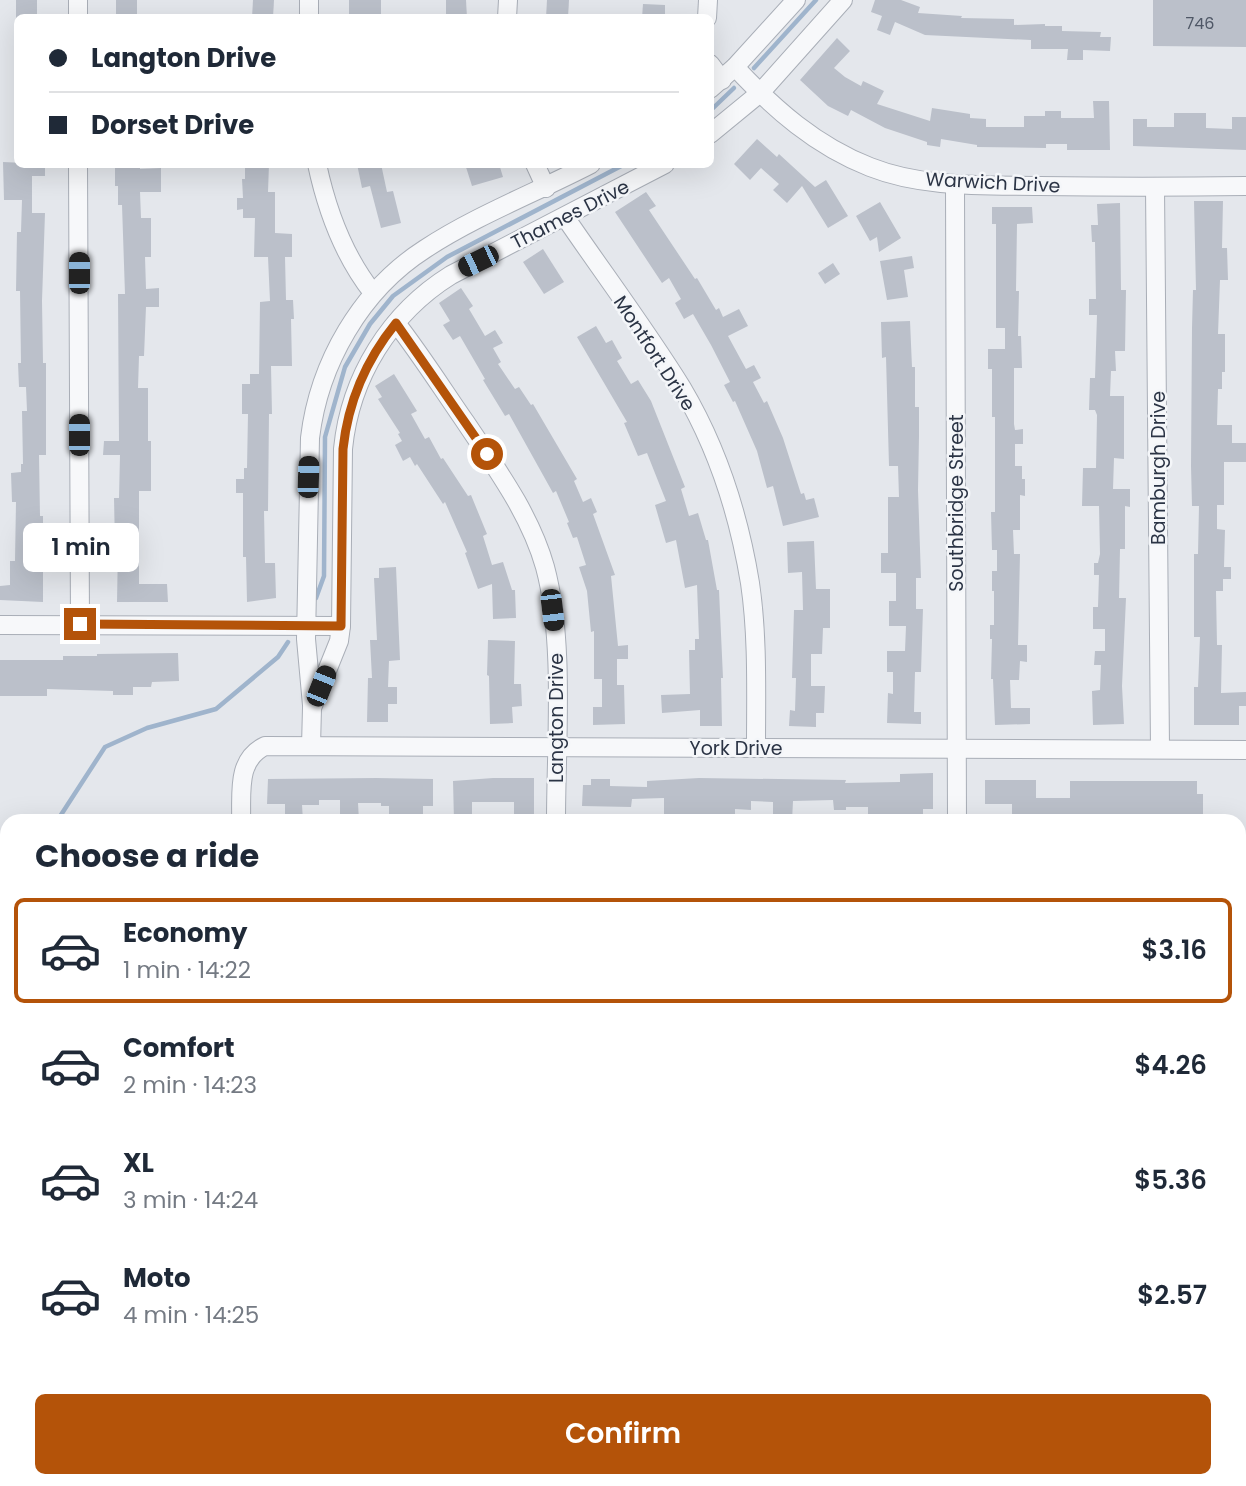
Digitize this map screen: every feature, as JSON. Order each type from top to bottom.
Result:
[{"type":"street","points":[[722,79],[796,0]]},
{"type":"street","points":[[714,131],[760,93],[844,0]]},
{"type":"street","name":"Warwich Drive","points":[[722,79],[760,93],[799,128],[839,153],[872,168],[899,176],[955,185],[1246,186]]},
{"type":"street","points":[[78,168],[80,624]]},
{"type":"street","points":[[318,168],[345,251],[373,293]]},
{"type":"street","points":[[537,168],[546,188]]},
{"type":"street","name":"Thames Drive","points":[[311,746],[312,708],[307,626],[309,464],[313,417],[334,353],[373,293],[424,249],[584,168]]},
{"type":"street","name":"Thames Drive","points":[[312,708],[339,641],[345,424],[364,370],[410,305],[431,287],[657,168]]},
{"type":"street","name":"Southbridge Street","points":[[955,185],[957,814]]},
{"type":"street","name":"Bamburgh Drive","points":[[1155,187],[1160,749]]},
{"type":"street","name":"Montfort Drive","points":[[565,217],[682,390],[722,474],[733,508],[750,584],[755,638],[756,748]]},
{"type":"street","name":"Langton Drive","points":[[396,323],[502,476],[525,515],[545,566],[557,661],[556,814]]},
{"type":"street","points":[[0,625],[341,626]]},
{"type":"street","name":"York Drive","points":[[242,814],[244,767],[252,753],[265,746],[956,746],[1246,750]]},
{"type":"building","points":[[16,0],[37,0],[37,14],[16,14]]},
{"type":"building","points":[[116,0],[137,0],[137,14],[116,14]]},
{"type":"building","points":[[253,0],[274,0],[273,14],[252,14]]},
{"type":"building","points":[[349,0],[381,0],[381,14],[349,14]]},
{"type":"building","points":[[446,0],[466,0],[467,14],[446,14]]},
{"type":"building","points":[[547,0],[569,0],[568,14],[546,14]]},
{"type":"building","points":[[875,0],[901,0],[920,7],[918,13],[962,16],[961,18],[1014,19],[1014,25],[1045,24],[1062,26],[1062,31],[1101,32],[1100,37],[1111,37],[1110,51],[1083,50],[1083,60],[1067,60],[1068,49],[1031,49],[1031,40],[925,35],[895,22],[890,35],[877,30],[882,16],[871,12]]},
{"type":"building","points":[[1153,0],[1246,0],[1246,47],[1153,46]]},
{"type":"building","points":[[643,4],[665,5],[665,14],[642,14]]},
{"type":"building","points":[[837,38],[850,51],[834,68],[861,86],[863,81],[884,91],[877,104],[930,121],[932,108],[970,114],[970,118],[986,119],[986,127],[1024,127],[1024,116],[1045,116],[1045,111],[1061,111],[1061,118],[1094,118],[1093,101],[1109,101],[1110,150],[1067,150],[1067,144],[1046,144],[1046,148],[977,147],[941,139],[940,147],[927,145],[927,142],[885,128],[851,110],[848,116],[828,106],[800,80]]},
{"type":"building","points":[[1174,113],[1206,113],[1206,128],[1232,129],[1232,117],[1246,117],[1246,150],[1133,146],[1133,119],[1147,119],[1147,127],[1174,127]]},
{"type":"building","points":[[757,139],[777,157],[779,154],[815,187],[826,180],[848,216],[828,228],[802,186],[787,203],[773,190],[779,184],[761,168],[750,180],[734,164]]},
{"type":"building","points":[[3,162],[14,163],[14,168],[45,168],[45,176],[32,176],[32,213],[45,213],[42,301],[43,363],[46,363],[46,455],[39,455],[40,516],[43,516],[43,602],[0,600],[0,586],[10,585],[10,561],[15,561],[16,502],[12,502],[11,473],[21,472],[22,411],[27,411],[26,387],[19,387],[20,291],[16,291],[17,232],[21,232],[22,200],[4,200]]},
{"type":"building","points":[[115,168],[161,168],[161,192],[140,192],[141,218],[151,218],[151,257],[145,257],[146,289],[159,288],[159,307],[146,307],[144,356],[139,356],[138,388],[148,388],[151,491],[139,491],[139,584],[167,584],[168,602],[117,602],[118,546],[115,546],[114,498],[119,498],[120,455],[103,455],[104,441],[119,441],[118,294],[125,294],[122,205],[118,205]]},
{"type":"building","points":[[245,168],[269,168],[268,192],[275,192],[275,233],[292,234],[292,257],[285,257],[286,300],[293,300],[294,319],[291,319],[292,366],[271,366],[268,511],[264,511],[265,563],[275,563],[276,598],[247,602],[246,557],[243,557],[243,493],[236,493],[236,479],[244,479],[244,468],[247,468],[248,414],[242,414],[242,384],[250,384],[250,374],[259,374],[260,302],[270,301],[268,257],[254,257],[255,218],[243,218],[243,209],[237,210],[237,198],[243,198],[242,179],[245,179]]},
{"type":"building","points":[[358,168],[382,168],[387,192],[393,191],[401,223],[381,228],[370,186],[362,188]]},
{"type":"building","points":[[466,168],[500,168],[503,177],[472,186]]},
{"type":"building","points":[[646,192],[656,206],[649,210],[716,310],[719,308],[723,317],[739,309],[748,326],[728,336],[746,369],[754,365],[761,378],[753,382],[764,403],[767,401],[783,438],[801,494],[804,493],[806,500],[814,498],[819,517],[783,526],[773,486],[767,488],[757,451],[735,401],[733,402],[724,385],[730,382],[711,345],[693,314],[684,319],[675,303],[681,299],[669,278],[662,283],[615,212]]},
{"type":"building","points":[[1194,201],[1223,201],[1222,248],[1227,248],[1228,280],[1220,280],[1218,334],[1225,334],[1225,372],[1222,372],[1222,389],[1218,389],[1217,425],[1232,425],[1232,443],[1246,443],[1246,462],[1224,462],[1224,505],[1217,505],[1217,529],[1225,530],[1224,567],[1231,567],[1231,579],[1223,579],[1223,591],[1216,591],[1217,645],[1222,645],[1221,693],[1246,692],[1246,706],[1239,706],[1239,725],[1194,725],[1194,687],[1198,687],[1200,637],[1194,637],[1194,554],[1198,554],[1199,506],[1192,506],[1191,466],[1193,290],[1196,290]]},
{"type":"building","points":[[880,202],[901,238],[879,252],[877,237],[870,241],[856,216]]},
{"type":"building","points":[[1120,203],[1121,290],[1126,290],[1125,351],[1115,351],[1116,371],[1111,371],[1110,396],[1124,396],[1124,459],[1114,458],[1113,489],[1130,489],[1130,507],[1125,506],[1125,549],[1120,549],[1119,598],[1126,598],[1122,686],[1124,724],[1093,725],[1092,691],[1100,690],[1101,665],[1094,665],[1095,651],[1105,651],[1105,629],[1093,629],[1093,607],[1098,607],[1099,575],[1094,575],[1094,563],[1098,563],[1100,554],[1099,506],[1082,506],[1083,468],[1096,468],[1097,415],[1095,410],[1089,410],[1090,378],[1095,378],[1097,315],[1089,315],[1089,299],[1096,299],[1095,242],[1092,242],[1091,225],[1098,225],[1097,204]]},
{"type":"building","points":[[992,207],[1032,207],[1033,223],[1017,224],[1016,291],[1019,291],[1018,336],[1021,336],[1022,368],[1014,368],[1014,424],[1015,430],[1023,429],[1023,444],[1015,444],[1015,466],[1022,466],[1022,479],[1025,479],[1025,496],[1020,495],[1020,530],[1013,530],[1014,554],[1020,554],[1018,645],[1027,645],[1027,662],[1020,661],[1019,680],[1010,680],[1011,708],[1030,708],[1030,724],[995,725],[991,679],[990,625],[994,625],[992,571],[997,571],[997,550],[992,550],[991,512],[995,512],[995,417],[992,417],[992,369],[988,369],[988,349],[1005,349],[1005,328],[996,328],[996,224],[992,224]]},
{"type":"building","points":[[543,249],[564,282],[544,294],[523,262]]},
{"type":"building","points":[[912,256],[914,268],[904,270],[908,297],[887,300],[880,261]]},
{"type":"building","points":[[833,263],[840,274],[825,284],[818,273]]},
{"type":"building","points":[[461,288],[473,306],[469,309],[485,336],[495,330],[503,343],[493,348],[501,362],[498,364],[515,389],[519,387],[531,405],[533,404],[577,479],[574,481],[583,502],[591,498],[597,512],[593,514],[615,575],[611,576],[618,646],[628,645],[628,659],[617,659],[617,685],[624,685],[625,724],[593,725],[593,707],[602,707],[602,679],[594,679],[594,631],[591,632],[587,591],[579,567],[586,565],[577,537],[573,538],[556,491],[553,493],[509,414],[505,416],[460,336],[453,340],[443,325],[450,321],[439,303]]},
{"type":"building","points":[[910,321],[912,367],[915,367],[915,407],[919,407],[921,578],[916,578],[916,609],[923,609],[921,672],[915,672],[914,712],[921,712],[921,724],[887,723],[888,693],[893,694],[893,672],[887,672],[887,651],[905,651],[906,626],[889,626],[889,601],[896,601],[896,573],[881,573],[881,553],[888,553],[888,497],[899,497],[898,466],[889,466],[886,357],[882,358],[881,322]]},
{"type":"building","points":[[596,326],[606,343],[612,340],[622,358],[617,361],[631,384],[638,380],[651,401],[685,487],[681,489],[689,516],[698,513],[708,540],[719,590],[722,726],[700,726],[700,710],[662,713],[661,695],[690,694],[689,650],[695,650],[695,639],[699,639],[697,585],[685,588],[676,540],[666,543],[655,505],[666,501],[647,453],[638,456],[624,423],[627,422],[577,337]]},
{"type":"building","points":[[394,374],[417,411],[411,414],[425,439],[429,437],[441,459],[443,458],[468,496],[471,495],[487,534],[483,536],[492,565],[503,562],[512,590],[515,590],[516,618],[493,619],[492,584],[478,589],[465,553],[467,552],[445,502],[443,504],[410,457],[403,461],[395,445],[402,441],[398,434],[400,433],[378,399],[382,397],[375,386]]},
{"type":"building","points":[[814,541],[816,589],[830,589],[830,628],[823,628],[822,654],[811,654],[811,686],[825,686],[824,713],[816,713],[816,727],[789,726],[790,710],[795,711],[796,678],[792,678],[794,610],[803,610],[802,572],[788,573],[787,542]]},
{"type":"building","points":[[396,567],[400,660],[389,661],[388,687],[397,687],[397,704],[388,704],[388,722],[367,722],[368,678],[372,678],[370,640],[377,640],[374,578],[379,578],[379,568]]},
{"type":"building","points":[[488,640],[515,641],[514,684],[521,684],[522,706],[512,707],[513,723],[490,724]]},
{"type":"building","points":[[178,653],[179,681],[152,682],[151,687],[133,687],[133,695],[113,695],[113,691],[47,689],[47,696],[0,696],[0,660],[63,660],[63,656]]},
{"type":"building","points":[[933,773],[933,809],[923,809],[923,814],[868,814],[868,807],[834,810],[833,800],[793,801],[792,814],[773,814],[773,802],[751,801],[751,810],[735,809],[735,814],[664,814],[664,798],[632,799],[631,807],[582,806],[583,785],[591,785],[591,779],[610,779],[610,786],[647,787],[647,781],[699,778],[900,782],[900,774]]},
{"type":"building","points":[[534,778],[534,814],[514,814],[514,802],[472,802],[472,814],[454,814],[453,781]]},
{"type":"building","points":[[268,779],[433,779],[433,806],[423,806],[423,814],[389,814],[389,806],[381,806],[381,803],[358,803],[359,814],[340,814],[340,800],[319,800],[319,805],[302,805],[303,814],[285,814],[285,804],[267,804]]},
{"type":"building","points":[[985,780],[1036,780],[1036,798],[1070,798],[1070,781],[1197,781],[1197,794],[1203,794],[1203,814],[1012,814],[1012,804],[985,804]]},
{"type":"waterway","points":[[754,68],[816,0]]},
{"type":"waterway","points":[[714,107],[734,88]]},
{"type":"waterway","points":[[316,598],[324,576],[325,437],[345,367],[370,324],[393,296],[447,257],[617,168]]},
{"type":"waterway","points":[[62,814],[105,747],[147,728],[216,709],[278,657],[288,642]]},
{"type":"route","points":[[80,624],[341,626],[345,424],[364,370],[396,323],[487,454]]}]
